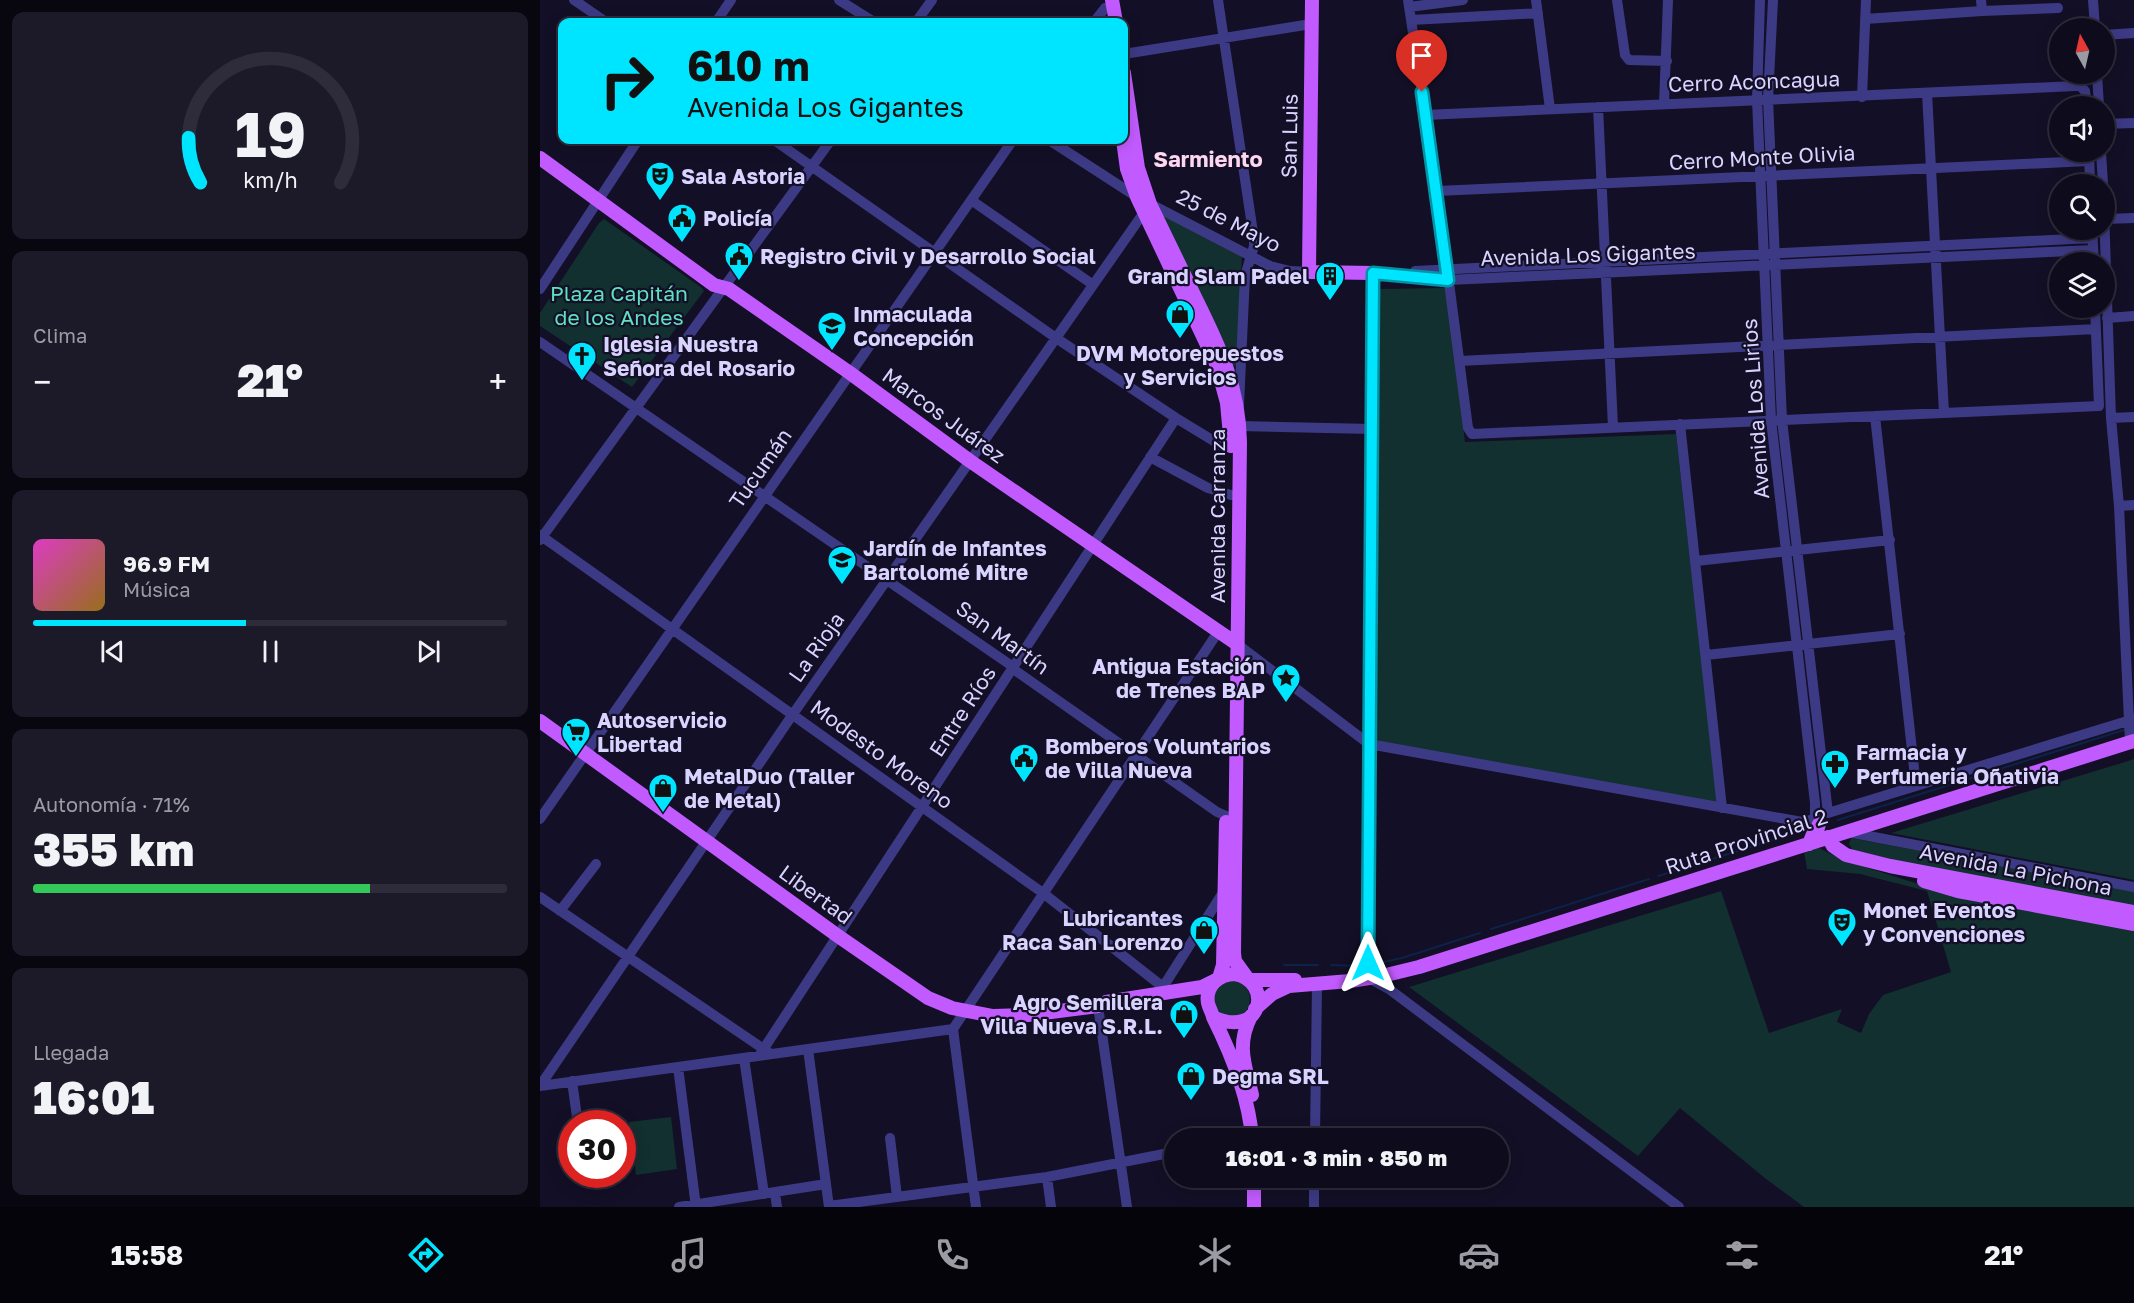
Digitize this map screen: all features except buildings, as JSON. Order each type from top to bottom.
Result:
[{"type":"main road","name":"San Luis","points":[[1309,272],[1312,0]]},
{"type":"main road","points":[[1107,3],[1114,18]]},
{"type":"main road","name":"Avenida Carranza","points":[[1128,100],[1138,168],[1147,209],[1217,366],[1235,444],[1228,639]]},
{"type":"main road","name":"Avenida Carranza","points":[[1124,144],[1127,169],[1137,197],[1147,209],[1226,361],[1236,398],[1239,422],[1230,495],[1228,639],[1234,953],[1235,961],[1249,979]]},
{"type":"main road","name":"Marcos Juárez","points":[[540,158],[714,285],[729,289],[850,373],[970,461],[1228,639]]},
{"type":"main road","name":"25 de Mayo","points":[[1309,272],[1373,273]]},
{"type":"main road","name":"Libertad","points":[[540,721],[838,936],[928,998],[966,1011],[993,1016],[1016,1016],[1098,1005],[1163,989],[1202,987],[1217,979]]},
{"type":"main road","name":"Ruta Provincial 2","points":[[1369,978],[1394,974],[1453,956],[2132,742]]},
{"type":"main road","name":"Avenida Carranza","points":[[1217,979],[1223,965],[1225,890],[1231,818]]},
{"type":"main road","points":[[1809,844],[1813,834],[1817,831],[1821,818],[1845,831]]},
{"type":"main road","name":"Avenida La Pichona","points":[[1828,837],[1833,846],[1846,855],[1890,866],[2134,912]]},
{"type":"main road","name":"Avenida La Pichona","points":[[1890,866],[1919,879],[1958,891],[2134,924]]},
{"type":"main road","points":[[1251,1128],[1242,1090],[1208,1004],[1208,995],[1217,979],[1232,974],[1242,975],[1249,979],[1257,991],[1258,1000],[1242,1043],[1259,1128]]},
{"type":"main road","points":[[1249,979],[1369,978]]},
{"type":"main road","points":[[1212,1015],[1224,1023],[1244,1022],[1272,994],[1289,986],[1369,978]]},
{"type":"main road","name":"Libertad","points":[[1098,1005],[1107,1007],[1183,997],[1199,1000],[1212,1015]]},
{"type":"main road","points":[[1254,1188],[1254,1207]]},
{"type":"main road","points":[[1262,1188],[1262,1207]]},
{"type":"street","points":[[574,0],[600,18]]},
{"type":"street","points":[[719,18],[731,0]]},
{"type":"street","points":[[839,0],[868,18]]},
{"type":"street","points":[[919,18],[932,0]]},
{"type":"street","points":[[1218,0],[1254,238],[1245,276],[1239,422],[1372,429]]},
{"type":"street","points":[[1462,0],[1409,4],[1437,191],[1468,428],[1472,434],[2099,406],[2095,318]]},
{"type":"street","points":[[1536,0],[1550,109]]},
{"type":"street","points":[[1617,0],[1625,55],[1629,60],[1667,61]]},
{"type":"street","points":[[1665,104],[1668,0]]},
{"type":"street","name":"Avenida Los Lirios","points":[[1760,0],[1757,100],[1767,176]]},
{"type":"street","name":"Avenida Los Lirios","points":[[1773,0],[1767,176],[1777,420],[1803,645],[1815,803],[1821,818]]},
{"type":"street","points":[[1862,97],[1866,0]]},
{"type":"street","points":[[2093,0],[2094,18]]},
{"type":"street","points":[[1097,18],[1107,3]]},
{"type":"street","points":[[1865,19],[1981,5],[2058,8]]},
{"type":"street","points":[[1411,20],[1538,13]]},
{"type":"street","points":[[1128,53],[1311,24]]},
{"type":"street","points":[[2115,34],[2134,33]]},
{"type":"street","name":"Cerro Aconcagua","points":[[1425,115],[2076,86],[2084,89],[2085,96]]},
{"type":"street","points":[[1927,93],[1944,412]]},
{"type":"street","points":[[1598,107],[1613,427]]},
{"type":"street","points":[[2115,124],[2134,123]]},
{"type":"street","points":[[540,289],[635,144]]},
{"type":"street","points":[[780,144],[1056,338],[1176,418],[1222,446],[1235,444]]},
{"type":"street","points":[[541,537],[828,144]]},
{"type":"street","name":"Tucumán","points":[[540,819],[1010,144]]},
{"type":"street","points":[[1055,144],[1137,197]]},
{"type":"street","name":"Cerro Monte Olivia","points":[[1437,191],[1932,169],[2049,159]]},
{"type":"street","points":[[971,200],[1092,284]]},
{"type":"street","name":"25 de Mayo","points":[[1147,209],[1270,266],[1309,272]]},
{"type":"street","name":"La Rioja","points":[[541,1081],[793,714],[1092,284],[1147,209]]},
{"type":"street","points":[[584,221],[603,212],[619,214]]},
{"type":"street","points":[[2115,219],[2134,218]]},
{"type":"street","points":[[2106,240],[2106,252]]},
{"type":"street","points":[[2093,241],[2106,244]]},
{"type":"street","name":"Avenida Los Gigantes","points":[[1373,273],[1448,275],[1606,268],[1936,252],[2093,241]]},
{"type":"street","points":[[1373,273],[1369,978],[1389,989],[1679,1207]]},
{"type":"street","points":[[2115,317],[2134,316]]},
{"type":"street","points":[[2108,318],[2111,418],[2129,600],[2132,742]]},
{"type":"street","points":[[1459,361],[2096,329]]},
{"type":"street","name":"San Martín","points":[[540,342],[1014,668],[1217,812],[1231,818]]},
{"type":"street","points":[[1875,416],[1916,786]]},
{"type":"street","points":[[2111,418],[2134,417]]},
{"type":"street","name":"Entre Ríos","points":[[764,1053],[1176,418]]},
{"type":"street","points":[[1680,424],[1722,808]]},
{"type":"street","points":[[1150,458],[1208,488],[1230,495]]},
{"type":"street","points":[[2119,506],[2134,505]]},
{"type":"street","name":"Modesto Moreno","points":[[541,537],[1043,892],[1163,989]]},
{"type":"street","points":[[1696,561],[1890,540]]},
{"type":"street","points":[[1706,655],[1900,634]]},
{"type":"street","points":[[976,1207],[953,1029],[1136,755],[1228,639],[1369,744],[1802,822],[2132,720]]},
{"type":"street","points":[[1845,831],[2134,887]]},
{"type":"street","points":[[560,911],[596,864]]},
{"type":"street","points":[[1163,989],[1225,890]]},
{"type":"street","points":[[540,897],[764,1053]]},
{"type":"street","points":[[1315,1128],[1317,984]]},
{"type":"street","points":[[1098,1005],[1127,1207]]},
{"type":"street","points":[[541,1081],[572,1082],[744,1058],[764,1053],[953,1029]]},
{"type":"street","points":[[808,1049],[829,1206],[1047,1177],[1164,1154]]},
{"type":"street","points":[[744,1058],[770,1193],[777,1207]]},
{"type":"street","points":[[678,1067],[696,1206]]},
{"type":"street","points":[[572,1082],[576,1110]]},
{"type":"street","points":[[890,1138],[897,1197]]},
{"type":"street","points":[[1047,1177],[1051,1207]]},
{"type":"street","points":[[679,1207],[826,1184]]},
{"type":"street","points":[[1314,1188],[1314,1207]]},
{"type":"green space","points":[[1161,214],[1242,255],[1237,364],[1235,366],[1232,365],[1224,343],[1160,217]]},
{"type":"green space","name":"Plaza Capitán de los Andes","points":[[604,219],[704,291],[632,387],[540,326],[540,313],[599,223]]},
{"type":"green space","points":[[1446,288],[1465,442],[1676,434],[1717,803],[1375,742],[1379,289]]},
{"type":"green space","points":[[2134,759],[2134,880],[1891,833],[2125,762]]},
{"type":"green space","points":[[1851,838],[2134,891],[2134,909],[1951,875],[1853,850],[1849,844]]},
{"type":"green space","points":[[1819,848],[1843,860],[1934,889],[2134,928],[2134,1207],[1804,1207],[1766,1179],[1680,1108],[1638,1156],[1409,987],[1721,891],[1769,1033],[1842,1009],[1837,1022],[1861,1033],[1869,1014],[1883,995],[1951,972],[1927,891],[1860,874],[1807,869],[1804,851]]},
{"type":"green space","points":[[1232,981],[1245,986],[1250,999],[1245,1012],[1232,1017],[1219,1012],[1214,999],[1219,986]]},
{"type":"green space","points":[[671,1117],[677,1169],[636,1175],[636,1121]]},
{"type":"waterway","points":[[1365,731],[1366,584]]},
{"type":"waterway","points":[[1838,820],[2127,729]]},
{"type":"waterway","points":[[1658,876],[1805,830]]},
{"type":"waterway","points":[[1491,929],[1649,879]]},
{"type":"waterway","points":[[1374,964],[1402,958],[1480,933]]},
{"type":"waterway","points":[[1284,965],[1318,965]]},
{"type":"waterway","points":[[1331,965],[1362,966]]},
{"type":"place","name":"Sala Astoria","points":[[660,202]]},
{"type":"place","name":"Policía","points":[[682,244]]},
{"type":"place","name":"Registro Civil y Desarrollo Social","points":[[739,282]]},
{"type":"place","name":"Grand Slam Padel","points":[[1330,302]]},
{"type":"place","name":"DVM Motorepuestos y Servicios","points":[[1180,340]]},
{"type":"place","name":"Inmaculada Concepción","points":[[832,352]]},
{"type":"place","name":"Iglesia Nuestra Señora del Rosario","points":[[582,382]]},
{"type":"place","name":"Jardín de Infantes Bartolomé Mitre","points":[[842,586]]},
{"type":"place","name":"Antigua Estación de Trenes BAP","points":[[1286,704]]},
{"type":"place","name":"Autoservicio Libertad","points":[[576,758]]},
{"type":"place","name":"Bomberos Voluntarios de Villa Nueva","points":[[1024,784]]},
{"type":"place","name":"Farmacia y Perfumeria Oñativia","points":[[1835,790]]},
{"type":"place","name":"MetalDuo (Taller de Metal)","points":[[663,814]]},
{"type":"place","name":"Monet Eventos y Convenciones","points":[[1842,948]]},
{"type":"place","name":"Lubricantes Raca San Lorenzo","points":[[1204,956]]},
{"type":"place","name":"Agro Semillera Villa Nueva S.R.L.","points":[[1184,1040]]},
{"type":"place","name":"Degma SRL","points":[[1191,1102]]},
{"type":"district","name":"Sarmiento","points":[[1208,158]]},
{"type":"route","points":[[1368,963],[1373,273],[1448,280],[1422,92]]}]
